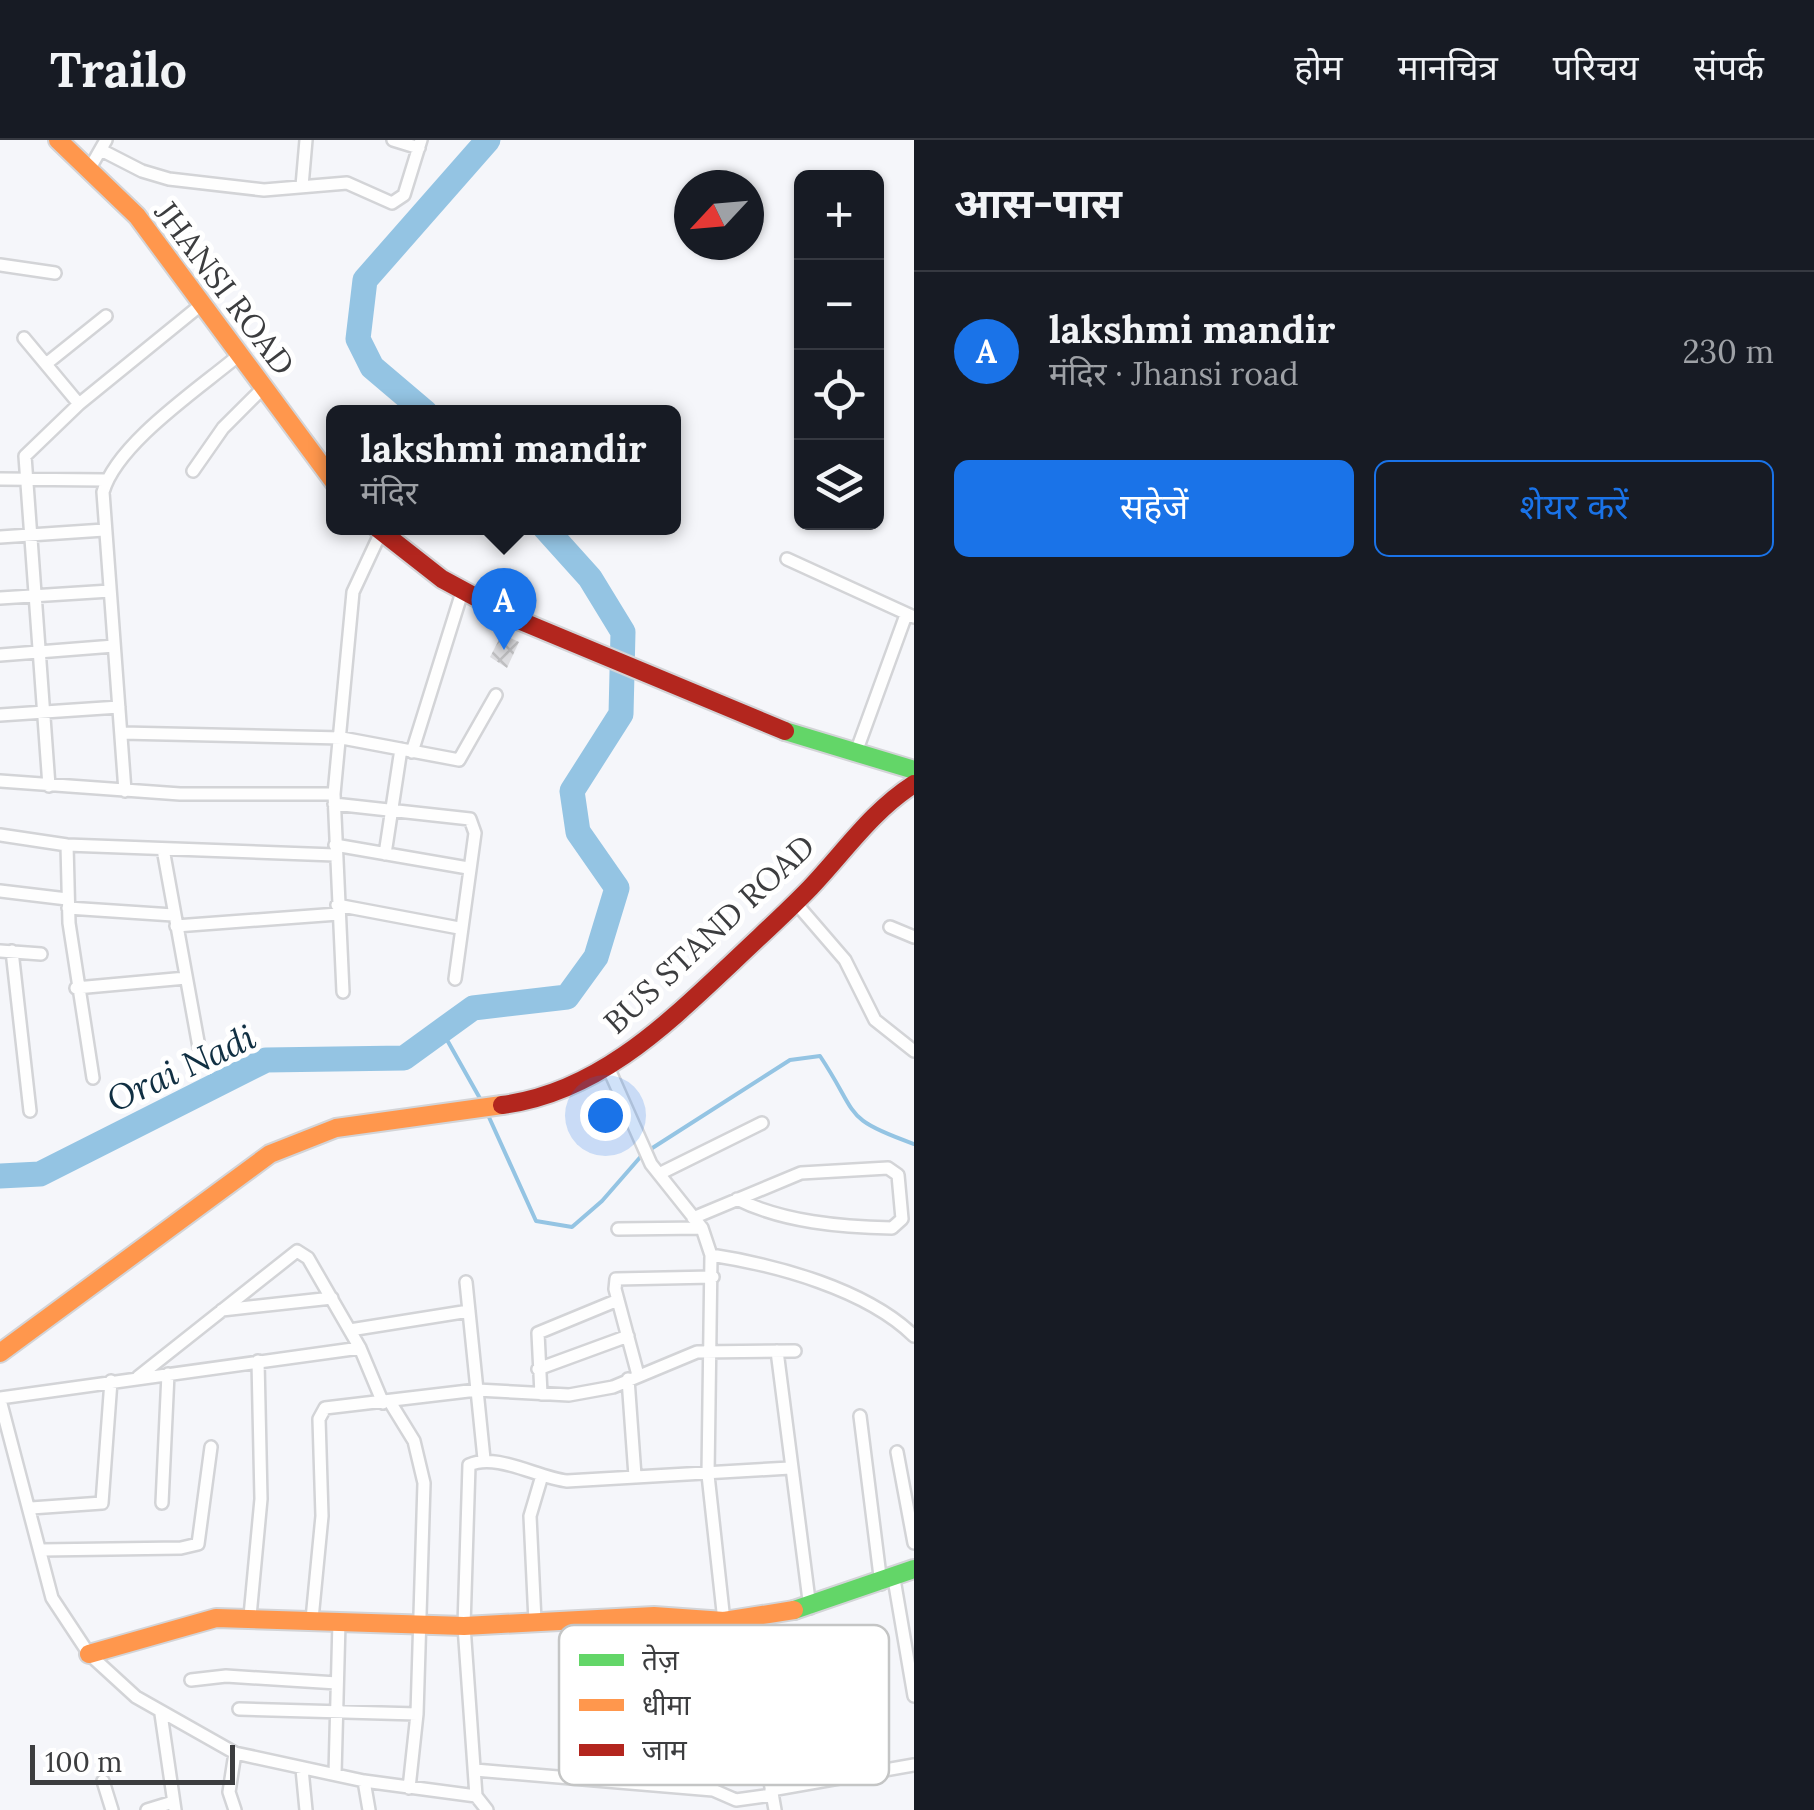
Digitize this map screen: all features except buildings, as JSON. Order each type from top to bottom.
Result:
[{"type":"street","name":"JHANSI ROAD","points":[[58,140],[90,168],[151,236],[326,471]]},
{"type":"street","points":[[302,186],[306,140]]},
{"type":"street","points":[[90,168],[104,145],[142,171],[169,179],[264,190],[347,183],[392,204],[404,195],[420,144],[394,140]]},
{"type":"street","points":[[0,265],[55,273]]},
{"type":"street","points":[[50,786],[23,478],[25,456],[78,404],[202,304]]},
{"type":"street","points":[[46,364],[106,316]]},
{"type":"street","points":[[24,338],[78,404]]},
{"type":"street","points":[[125,791],[104,530],[106,480],[150,431],[239,355]]},
{"type":"street","points":[[194,471],[223,428],[264,388]]},
{"type":"street","points":[[0,479],[106,480]]},
{"type":"street","points":[[0,537],[104,530]]},
{"type":"street","points":[[343,992],[334,799],[353,592],[377,535]]},
{"type":"street","points":[[386,535],[464,589],[564,640],[797,737],[914,770]]},
{"type":"street","points":[[787,560],[910,616],[855,755]]},
{"type":"street","points":[[384,854],[407,751],[464,589]]},
{"type":"street","points":[[0,598],[110,591]]},
{"type":"street","points":[[0,655],[114,646]]},
{"type":"street","points":[[122,733],[342,738],[463,758],[496,695]]},
{"type":"street","points":[[0,714],[120,708]]},
{"type":"street","points":[[0,782],[334,799],[470,819],[475,833],[455,979]]},
{"type":"street","name":"BUS STAND ROAD","points":[[0,1353],[270,1154],[336,1128],[462,1114],[535,1101],[608,1068],[659,1032],[795,902],[886,802],[914,784]]},
{"type":"street","points":[[0,836],[67,845],[163,850],[335,850],[468,868]]},
{"type":"street","points":[[67,845],[67,903],[76,988],[93,1078]]},
{"type":"street","points":[[163,850],[199,1047]]},
{"type":"street","points":[[0,891],[175,920],[338,909],[459,928]]},
{"type":"street","points":[[795,902],[844,960],[876,1020],[914,1051]]},
{"type":"street","points":[[890,927],[914,937]]},
{"type":"street","points":[[30,1111],[6,951],[41,954]]},
{"type":"street","points":[[76,988],[186,978]]},
{"type":"street","points":[[608,1068],[655,1169],[697,1223],[711,1255],[708,1475],[726,1625]]},
{"type":"street","points":[[655,1169],[762,1123]]},
{"type":"street","points":[[618,1229],[697,1223],[737,1199],[801,1173],[888,1168],[898,1176],[902,1219],[892,1228],[833,1224],[756,1208],[737,1199]]},
{"type":"street","points":[[138,1377],[297,1251],[308,1258],[387,1402],[414,1441],[424,1483],[417,1714],[409,1788]]},
{"type":"street","points":[[711,1255],[797,1274],[875,1309],[914,1336]]},
{"type":"street","points":[[635,1476],[633,1377],[628,1336],[614,1283],[621,1276],[713,1276]]},
{"type":"street","points":[[466,1282],[484,1460]]},
{"type":"street","points":[[220,1310],[332,1298]]},
{"type":"street","points":[[542,1394],[538,1334],[618,1300]]},
{"type":"street","points":[[350,1330],[469,1311]]},
{"type":"street","points":[[538,1368],[628,1336]]},
{"type":"street","points":[[360,1348],[0,1399],[52,1598],[90,1654],[161,1714],[234,1752],[364,1781],[476,1796]]},
{"type":"street","points":[[312,1619],[322,1531],[321,1411],[477,1390],[592,1392],[681,1356],[712,1351],[795,1351]]},
{"type":"street","points":[[777,1352],[810,1608]]},
{"type":"street","points":[[250,1616],[261,1499],[258,1361]]},
{"type":"street","points":[[162,1503],[168,1374]]},
{"type":"street","points":[[31,1508],[102,1502],[111,1382]]},
{"type":"street","points":[[860,1416],[888,1582],[914,1696]]},
{"type":"street","points":[[41,1550],[181,1548],[198,1544],[211,1446]]},
{"type":"street","points":[[897,1452],[914,1544]]},
{"type":"street","points":[[487,1810],[476,1796],[464,1626],[469,1465],[484,1460],[541,1478],[585,1481],[790,1468]]},
{"type":"street","points":[[535,1620],[530,1516],[541,1478]]},
{"type":"street","points":[[90,1654],[186,1623],[250,1616],[464,1626],[654,1616],[724,1621],[810,1608],[888,1582],[914,1569]]},
{"type":"street","points":[[335,1774],[339,1622]]},
{"type":"street","points":[[192,1680],[226,1676],[338,1682]]},
{"type":"street","points":[[239,1709],[336,1715],[417,1714]]},
{"type":"street","points":[[148,1810],[174,1806],[161,1714]]},
{"type":"street","points":[[234,1752],[228,1792],[235,1810]]},
{"type":"street","points":[[889,1769],[914,1764]]},
{"type":"street","points":[[302,1769],[306,1810]]},
{"type":"street","points":[[475,1770],[559,1777]]},
{"type":"street","points":[[103,1781],[112,1810]]},
{"type":"street","points":[[364,1781],[369,1810]]},
{"type":"street","points":[[654,1785],[713,1790],[736,1800],[810,1785]]},
{"type":"street","points":[[770,1785],[775,1810]]},
{"type":"waterway","name":"Orai Nadi","points":[[417,405],[372,367],[358,339],[365,280],[488,140]]},
{"type":"waterway","name":"Orai Nadi","points":[[0,1176],[40,1174],[266,1060],[404,1058],[473,1008],[567,997],[596,957],[617,888],[578,832],[572,791],[621,714],[623,632],[590,578],[551,535]]},
{"type":"waterway","points":[[442,1031],[482,1102]]},
{"type":"waterway","points":[[488,1115],[536,1221],[572,1227],[602,1201],[643,1154],[790,1060],[820,1056],[863,1121],[914,1144]]},
{"type":"traffic: fast","points":[[785,731],[914,770]]},
{"type":"traffic: fast","points":[[794,1610],[914,1569]]},
{"type":"traffic: slow","points":[[58,140],[137,216],[326,471]]},
{"type":"traffic: slow","points":[[0,1353],[270,1154],[336,1128],[502,1105]]},
{"type":"traffic: slow","points":[[89,1654],[216,1618],[464,1626],[654,1616],[724,1621],[794,1610]]},
{"type":"traffic: jam","points":[[386,535],[442,579],[516,619],[785,731]]},
{"type":"traffic: jam","points":[[502,1105],[569,1086],[599,1071],[656,1032],[792,906],[885,806],[914,784]]},
{"type":"place","name":"lakshmi mandir","points":[[504,650]]}]
